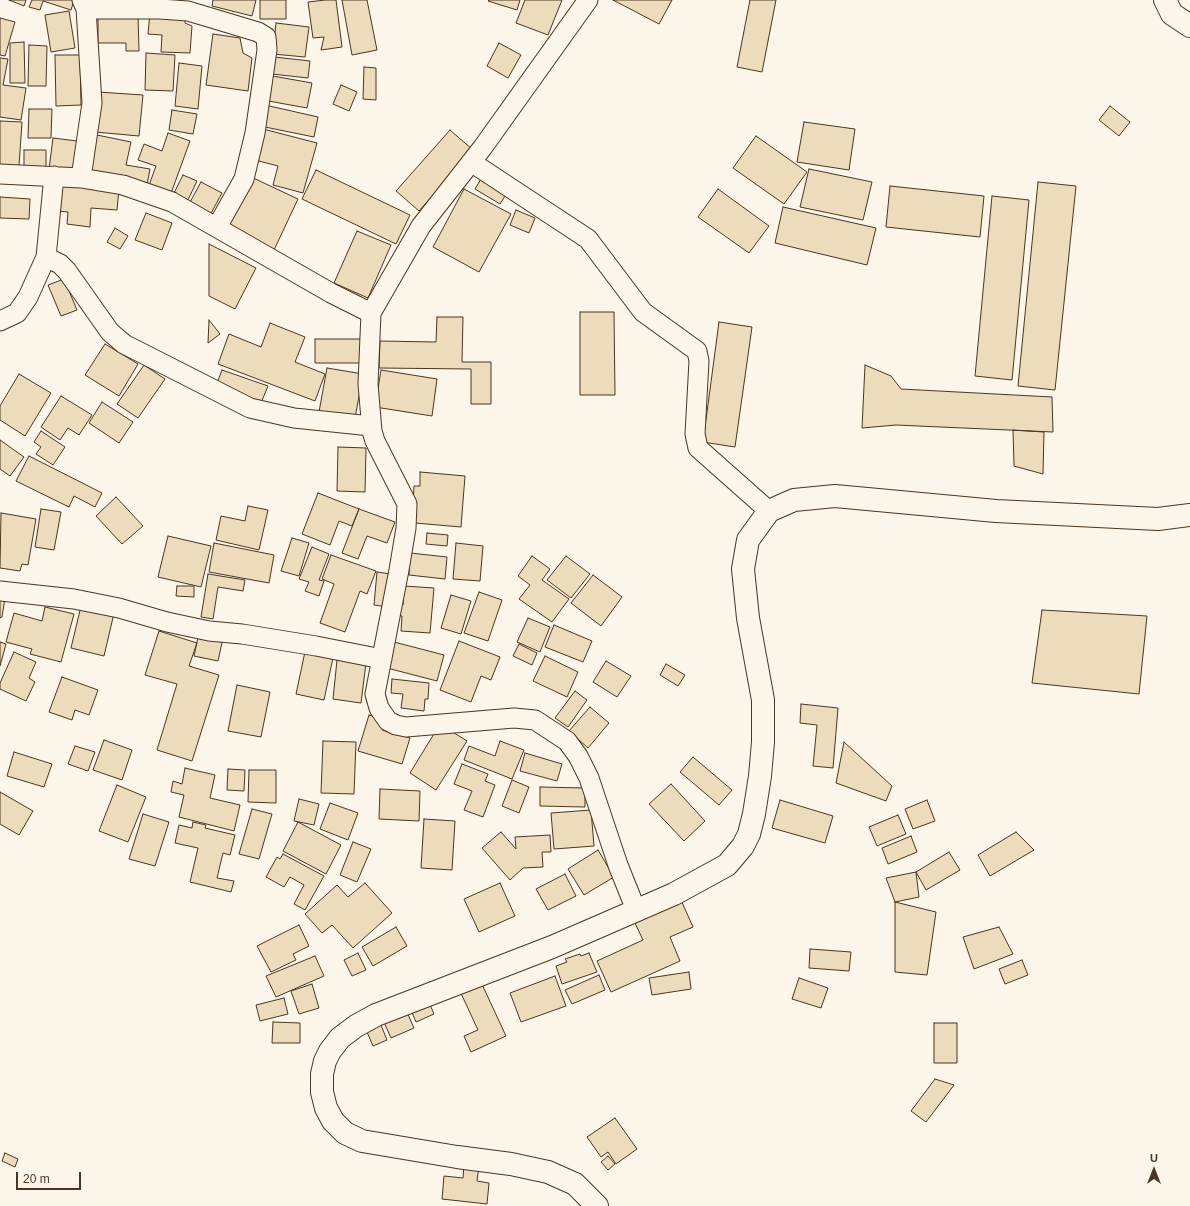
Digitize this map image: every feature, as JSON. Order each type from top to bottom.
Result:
[{"type":"highway","points":[[1165,0],[1172,14],[1190,26]]},
{"type":"highway","points":[[597,1206],[575,1184],[548,1172],[511,1164],[457,1157],[362,1141],[345,1133],[333,1120],[326,1108],[322,1092],[322,1074],[325,1061],[330,1051],[340,1038],[356,1026],[376,1015],[552,947],[674,894],[727,865],[743,846],[750,834],[760,776],[763,742],[763,700],[748,618],[743,569],[748,540],[769,511],[794,500],[835,496],[996,511],[1158,519],[1190,515]]},
{"type":"street","points":[[588,0],[471,162],[421,226],[371,313],[368,384],[371,426],[375,441],[407,504],[404,542],[375,694],[379,708],[388,720],[396,725],[406,727],[514,718],[535,720],[567,741],[578,756],[589,778],[618,865],[636,910]]},
{"type":"street","points":[[81,178],[92,103],[84,5],[188,11],[258,32],[266,37],[267,50],[255,133],[244,179],[217,227]]},
{"type":"street","points":[[471,162],[588,239],[643,312],[697,351],[699,361],[695,434],[698,448],[769,511]]},
{"type":"street","points":[[0,174],[81,178],[123,185],[172,202],[330,292],[371,313]]},
{"type":"street","points":[[0,321],[17,313],[28,297],[46,257],[54,176]]},
{"type":"street","points":[[46,257],[63,267],[110,332],[124,344],[250,408],[294,418],[371,426]]},
{"type":"street","points":[[0,591],[74,599],[119,608],[167,622],[209,631],[242,634],[382,659]]},
{"type":"building","points":[[9,0],[26,0],[24,6]]},
{"type":"building","points":[[32,0],[74,0],[71,10],[43,1],[40,10],[29,7]]},
{"type":"building","points":[[213,0],[256,0],[252,16],[212,6]]},
{"type":"building","points":[[260,0],[286,0],[286,19],[260,19]]},
{"type":"building","points":[[336,0],[342,47],[321,50],[324,37],[313,38],[308,2]]},
{"type":"building","points":[[342,0],[367,0],[377,50],[352,55]]},
{"type":"building","points":[[520,0],[517,10],[488,1]]},
{"type":"building","points":[[525,0],[562,0],[548,35],[516,23]]},
{"type":"building","points":[[613,0],[672,0],[659,24]]},
{"type":"building","points":[[750,0],[776,0],[762,72],[737,67]]},
{"type":"building","points":[[69,11],[75,48],[51,52],[45,15]]},
{"type":"building","points":[[150,12],[185,14],[185,23],[192,26],[190,53],[161,52],[162,35],[148,34]]},
{"type":"building","points":[[98,15],[138,15],[139,51],[126,51],[126,43],[98,43]]},
{"type":"building","points":[[0,18],[15,22],[5,56],[0,55]]},
{"type":"building","points":[[276,23],[309,27],[305,57],[273,54]]},
{"type":"building","points":[[213,34],[240,38],[243,53],[252,58],[248,91],[206,85]]},
{"type":"building","points":[[24,42],[25,83],[10,83],[10,43]]},
{"type":"building","points":[[499,43],[521,55],[508,78],[487,66]]},
{"type":"building","points":[[29,45],[47,46],[46,86],[28,86]]},
{"type":"building","points":[[146,53],[175,55],[173,91],[145,90]]},
{"type":"building","points":[[55,55],[80,55],[81,105],[56,106]]},
{"type":"building","points":[[274,57],[310,61],[308,78],[272,74]]},
{"type":"building","points":[[0,58],[8,59],[3,85],[26,88],[21,120],[0,117]]},
{"type":"building","points":[[179,63],[202,66],[198,109],[175,106]]},
{"type":"building","points":[[364,67],[376,68],[376,100],[363,99]]},
{"type":"building","points":[[267,75],[312,83],[307,108],[263,100]]},
{"type":"building","points":[[341,85],[357,92],[349,111],[333,104]]},
{"type":"building","points":[[98,92],[143,95],[139,136],[95,132]]},
{"type":"building","points":[[265,105],[318,117],[314,137],[260,126]]},
{"type":"building","points":[[1110,106],[1130,122],[1119,136],[1099,120]]},
{"type":"building","points":[[29,109],[52,109],[51,138],[28,138]]},
{"type":"building","points":[[172,110],[197,114],[193,134],[169,130]]},
{"type":"building","points":[[0,121],[22,122],[19,166],[0,165]]},
{"type":"building","points":[[804,122],[855,129],[849,170],[797,162]]},
{"type":"building","points":[[263,129],[317,143],[303,193],[273,185],[278,166],[255,160]]},
{"type":"building","points":[[450,130],[473,150],[419,211],[396,191]]},
{"type":"building","points":[[168,133],[190,141],[170,196],[148,188],[156,166],[138,160],[144,144],[162,151]]},
{"type":"building","points":[[92,134],[131,142],[126,165],[150,169],[146,190],[84,178]]},
{"type":"building","points":[[756,136],[807,172],[784,204],[733,168]]},
{"type":"building","points":[[53,138],[77,141],[74,171],[49,169]]},
{"type":"building","points":[[24,150],[46,150],[46,167],[24,167]]},
{"type":"building","points":[[809,169],[872,182],[863,220],[800,207]]},
{"type":"building","points":[[316,170],[410,215],[396,244],[302,199]]},
{"type":"building","points":[[484,174],[510,188],[500,204],[475,189]]},
{"type":"building","points":[[183,175],[197,181],[186,204],[172,197]]},
{"type":"building","points":[[249,176],[298,199],[274,250],[225,227]]},
{"type":"building","points":[[201,182],[222,193],[209,217],[188,206]]},
{"type":"building","points":[[1038,182],[1076,186],[1055,390],[1018,386]]},
{"type":"building","points":[[60,184],[119,189],[117,210],[91,208],[90,227],[67,224],[68,212],[57,211]]},
{"type":"building","points":[[890,186],[984,196],[980,237],[886,227]]},
{"type":"building","points":[[464,189],[511,214],[479,272],[433,247]]},
{"type":"building","points":[[718,189],[769,226],[749,253],[698,217]]},
{"type":"building","points":[[992,196],[1029,200],[1012,380],[975,376]]},
{"type":"building","points":[[0,197],[30,199],[29,219],[0,218]]},
{"type":"building","points":[[783,207],[876,228],[867,265],[775,243]]},
{"type":"building","points":[[516,210],[535,218],[529,233],[510,225]]},
{"type":"building","points":[[146,213],[172,223],[162,250],[135,240]]},
{"type":"building","points":[[115,228],[128,236],[120,249],[107,242]]},
{"type":"building","points":[[357,231],[391,245],[368,298],[334,283]]},
{"type":"building","points":[[209,244],[256,268],[235,309],[209,296]]},
{"type":"building","points":[[64,279],[77,310],[61,316],[48,285]]},
{"type":"building","points":[[580,312],[614,312],[615,395],[580,395]]},
{"type":"building","points":[[437,317],[463,317],[462,362],[491,362],[491,404],[471,404],[471,369],[379,368],[380,341],[436,342]]},
{"type":"building","points":[[209,320],[220,334],[208,343]]},
{"type":"building","points":[[719,322],[752,327],[735,447],[703,442]]},
{"type":"building","points":[[270,323],[305,337],[295,362],[325,374],[315,401],[218,364],[229,334],[261,347]]},
{"type":"building","points":[[315,339],[361,339],[361,363],[315,363]]},
{"type":"building","points":[[105,344],[138,364],[119,396],[85,375]]},
{"type":"building","points":[[144,365],[165,379],[138,418],[117,404]]},
{"type":"building","points":[[865,365],[891,376],[901,389],[1052,397],[1053,432],[896,425],[862,428]]},
{"type":"building","points":[[327,368],[363,374],[355,418],[319,412]]},
{"type":"building","points":[[222,370],[268,386],[261,403],[216,386]]},
{"type":"building","points":[[381,370],[437,379],[432,416],[375,407]]},
{"type":"building","points":[[19,374],[51,393],[25,436],[0,420],[0,406]]},
{"type":"building","points":[[61,396],[92,415],[79,435],[68,428],[60,440],[41,427]]},
{"type":"building","points":[[102,402],[133,422],[119,443],[89,423]]},
{"type":"building","points":[[1013,430],[1044,432],[1043,474],[1014,466]]},
{"type":"building","points":[[41,431],[65,447],[53,465],[36,454],[41,447],[34,442]]},
{"type":"building","points":[[0,440],[24,457],[10,476],[0,469]]},
{"type":"building","points":[[338,447],[366,448],[365,492],[337,491]]},
{"type":"building","points":[[29,456],[102,493],[95,507],[74,496],[69,507],[16,481]]},
{"type":"building","points":[[420,472],[465,476],[461,527],[415,523],[416,503],[413,503],[414,486],[420,486]]},
{"type":"building","points":[[318,493],[359,509],[352,526],[339,521],[330,545],[302,534]]},
{"type":"building","points":[[116,497],[143,526],[122,544],[96,516]]},
{"type":"building","points":[[248,506],[268,510],[259,550],[216,540],[221,516],[245,521]]},
{"type":"building","points":[[41,509],[61,512],[54,550],[35,547]]},
{"type":"building","points":[[359,509],[395,522],[387,543],[367,536],[358,559],[342,553]]},
{"type":"building","points":[[1,513],[36,519],[28,565],[22,564],[20,571],[0,568]]},
{"type":"building","points":[[427,533],[448,535],[447,546],[426,544]]},
{"type":"building","points":[[168,536],[211,546],[201,587],[158,577]]},
{"type":"building","points":[[292,538],[309,543],[299,576],[281,571]]},
{"type":"building","points":[[214,543],[274,555],[269,583],[209,572]]},
{"type":"building","points":[[456,543],[483,546],[480,581],[453,579]]},
{"type":"building","points":[[312,547],[329,554],[319,580],[324,581],[319,596],[305,591],[309,582],[299,579]]},
{"type":"building","points":[[410,553],[447,557],[445,579],[409,575]]},
{"type":"building","points":[[331,555],[376,571],[367,594],[360,591],[345,632],[320,623],[334,584],[322,579]]},
{"type":"building","points":[[532,556],[550,569],[542,580],[569,599],[552,622],[519,599],[530,585],[518,576]]},
{"type":"building","points":[[566,556],[590,574],[571,598],[547,580]]},
{"type":"building","points":[[377,572],[391,574],[388,607],[374,605]]},
{"type":"building","points":[[208,574],[245,580],[243,591],[218,587],[213,619],[201,617]]},
{"type":"building","points":[[593,575],[622,597],[601,626],[571,603]]},
{"type":"building","points":[[177,586],[194,586],[194,597],[176,596]]},
{"type":"building","points":[[404,586],[434,588],[430,633],[401,631],[402,616],[397,615],[398,604],[403,605]]},
{"type":"building","points":[[479,592],[502,600],[488,641],[464,633]]},
{"type":"building","points":[[451,595],[471,601],[461,634],[441,628]]},
{"type":"building","points":[[0,597],[5,598],[2,617],[0,618]]},
{"type":"building","points":[[82,602],[115,609],[104,656],[71,648]]},
{"type":"building","points":[[45,607],[74,614],[61,662],[30,654],[32,649],[6,642],[14,613],[42,621]]},
{"type":"building","points":[[1042,610],[1147,616],[1139,694],[1032,683]]},
{"type":"building","points":[[528,618],[550,627],[540,652],[517,642]]},
{"type":"building","points":[[554,625],[592,641],[583,662],[545,647]]},
{"type":"building","points":[[159,631],[197,643],[189,666],[219,675],[192,761],[157,750],[177,684],[145,675]]},
{"type":"building","points":[[199,633],[223,638],[218,661],[194,656]]},
{"type":"building","points":[[459,641],[500,657],[491,680],[481,676],[471,702],[440,690]]},
{"type":"building","points":[[0,642],[6,644],[0,666]]},
{"type":"building","points":[[394,642],[444,655],[437,681],[387,668]]},
{"type":"building","points":[[519,644],[537,653],[532,665],[513,656]]},
{"type":"building","points":[[306,647],[334,653],[324,700],[296,694]]},
{"type":"building","points":[[14,652],[36,662],[29,678],[35,682],[26,701],[0,689],[0,683]]},
{"type":"building","points":[[545,656],[578,672],[567,697],[533,681]]},
{"type":"building","points":[[337,660],[366,663],[361,703],[333,699]]},
{"type":"building","points":[[606,661],[631,676],[617,697],[593,682]]},
{"type":"building","points":[[666,664],[685,675],[678,686],[660,675]]},
{"type":"building","points":[[62,677],[98,690],[89,715],[75,710],[72,720],[49,712]]},
{"type":"building","points":[[392,679],[429,683],[428,699],[425,699],[424,711],[401,708],[403,694],[391,693]]},
{"type":"building","points":[[237,685],[270,692],[261,737],[228,731]]},
{"type":"building","points":[[575,691],[587,700],[568,727],[555,718]]},
{"type":"building","points":[[801,704],[838,708],[833,768],[813,766],[817,725],[800,723]]},
{"type":"building","points":[[590,707],[609,723],[588,748],[569,731]]},
{"type":"building","points":[[369,715],[385,720],[382,730],[410,738],[402,764],[358,751]]},
{"type":"building","points":[[440,724],[467,741],[436,790],[410,773]]},
{"type":"building","points":[[104,740],[132,750],[122,780],[93,770]]},
{"type":"building","points":[[323,741],[356,742],[354,794],[321,793]]},
{"type":"building","points":[[500,741],[524,750],[512,779],[464,760],[469,746],[495,756]]},
{"type":"building","points":[[844,742],[892,786],[886,801],[836,783]]},
{"type":"building","points":[[75,746],[95,752],[88,771],[68,764]]},
{"type":"building","points":[[14,752],[52,764],[44,787],[7,776]]},
{"type":"building","points":[[525,753],[562,764],[557,781],[520,771]]},
{"type":"building","points":[[693,757],[732,790],[719,805],[680,772]]},
{"type":"building","points":[[462,764],[488,774],[485,781],[495,785],[483,817],[464,810],[472,791],[454,784]]},
{"type":"building","points":[[185,768],[215,775],[210,798],[240,805],[234,831],[179,817],[184,795],[171,792],[173,781],[182,784]]},
{"type":"building","points":[[228,769],[245,770],[244,791],[227,790]]},
{"type":"building","points":[[249,770],[276,770],[276,803],[248,802]]},
{"type":"building","points":[[512,780],[529,787],[519,813],[502,806]]},
{"type":"building","points":[[671,784],[705,821],[684,841],[649,804]]},
{"type":"building","points":[[117,785],[146,797],[128,842],[99,831]]},
{"type":"building","points":[[540,787],[585,788],[585,807],[540,806]]},
{"type":"building","points":[[380,789],[420,791],[419,821],[379,819]]},
{"type":"building","points":[[0,792],[33,811],[19,835],[0,824]]},
{"type":"building","points":[[299,799],[319,804],[314,825],[294,821]]},
{"type":"building","points":[[780,800],[833,816],[825,843],[772,828]]},
{"type":"building","points":[[927,800],[935,821],[913,829],[905,809]]},
{"type":"building","points":[[330,803],[358,813],[348,840],[320,829]]},
{"type":"building","points":[[252,809],[272,814],[259,859],[239,854]]},
{"type":"building","points":[[591,810],[594,846],[554,849],[551,813]]},
{"type":"building","points":[[143,814],[169,822],[155,866],[129,859]]},
{"type":"building","points":[[898,815],[906,834],[877,846],[869,827]]},
{"type":"building","points":[[424,819],[455,821],[452,870],[421,868]]},
{"type":"building","points":[[193,822],[206,825],[205,828],[235,835],[230,855],[223,853],[217,878],[234,881],[231,892],[190,882],[198,848],[175,843],[179,825],[192,828]]},
{"type":"building","points":[[298,822],[341,845],[326,874],[283,851]]},
{"type":"building","points":[[501,832],[516,849],[515,837],[550,835],[551,852],[542,852],[543,867],[523,868],[510,880],[482,848]]},
{"type":"building","points":[[1016,832],[1034,850],[990,876],[978,855]]},
{"type":"building","points":[[911,836],[917,852],[888,864],[882,848]]},
{"type":"building","points":[[353,842],[371,849],[357,882],[340,875]]},
{"type":"building","points":[[598,850],[614,877],[584,895],[568,869]]},
{"type":"building","points":[[949,852],[960,870],[926,890],[916,872]]},
{"type":"building","points":[[283,854],[324,876],[305,910],[294,904],[304,885],[290,877],[284,887],[266,877],[277,857],[280,859]]},
{"type":"building","points":[[916,872],[919,897],[895,902],[886,878]]},
{"type":"building","points":[[565,874],[576,896],[548,910],[536,889]]},
{"type":"building","points":[[365,883],[392,913],[353,948],[332,925],[322,933],[305,914],[337,885],[348,897]]},
{"type":"building","points":[[500,883],[515,916],[479,932],[464,899]]},
{"type":"building","points":[[681,900],[693,927],[670,937],[680,961],[611,992],[597,961],[643,940],[634,921]]},
{"type":"building","points":[[895,902],[936,912],[927,975],[895,972]]},
{"type":"building","points":[[299,925],[309,946],[293,954],[296,960],[271,972],[257,946]]},
{"type":"building","points":[[396,927],[407,946],[373,966],[362,947]]},
{"type":"building","points":[[999,927],[1013,954],[974,969],[963,937]]},
{"type":"building","points":[[810,949],[851,952],[849,971],[809,968]]},
{"type":"building","points":[[358,953],[366,970],[352,976],[344,960]]},
{"type":"building","points":[[589,953],[597,972],[562,984],[556,966],[567,962],[565,959],[580,954],[581,956]]},
{"type":"building","points":[[315,956],[324,976],[276,997],[266,976]]},
{"type":"building","points":[[1022,960],[1028,975],[1005,984],[999,969]]},
{"type":"building","points":[[689,972],[691,989],[652,995],[649,978]]},
{"type":"building","points":[[599,975],[605,990],[572,1004],[565,990]]},
{"type":"building","points":[[555,976],[566,1006],[521,1022],[510,993]]},
{"type":"building","points":[[799,978],[828,988],[821,1008],[792,999]]},
{"type":"building","points":[[480,980],[506,1036],[471,1052],[464,1036],[478,1030],[459,989]]},
{"type":"building","points":[[312,984],[319,1008],[299,1014],[291,991]]},
{"type":"building","points":[[284,998],[288,1014],[260,1021],[256,1005]]},
{"type":"building","points":[[428,1000],[434,1014],[416,1022],[410,1008]]},
{"type":"building","points":[[406,1010],[414,1028],[391,1038],[383,1020]]},
{"type":"building","points":[[273,1022],[300,1023],[300,1043],[272,1043]]},
{"type":"building","points":[[934,1023],[957,1023],[957,1063],[934,1063]]},
{"type":"building","points":[[381,1025],[387,1040],[373,1046],[367,1032]]},
{"type":"building","points":[[935,1079],[954,1085],[926,1122],[911,1111]]},
{"type":"building","points":[[615,1118],[637,1149],[616,1164],[608,1152],[601,1157],[587,1137]]},
{"type":"building","points":[[5,1153],[18,1159],[15,1167],[2,1161]]},
{"type":"building","points":[[608,1156],[615,1164],[608,1170],[601,1162]]},
{"type":"building","points":[[464,1165],[479,1166],[477,1181],[489,1183],[487,1204],[442,1199],[444,1176],[463,1178]]}]
